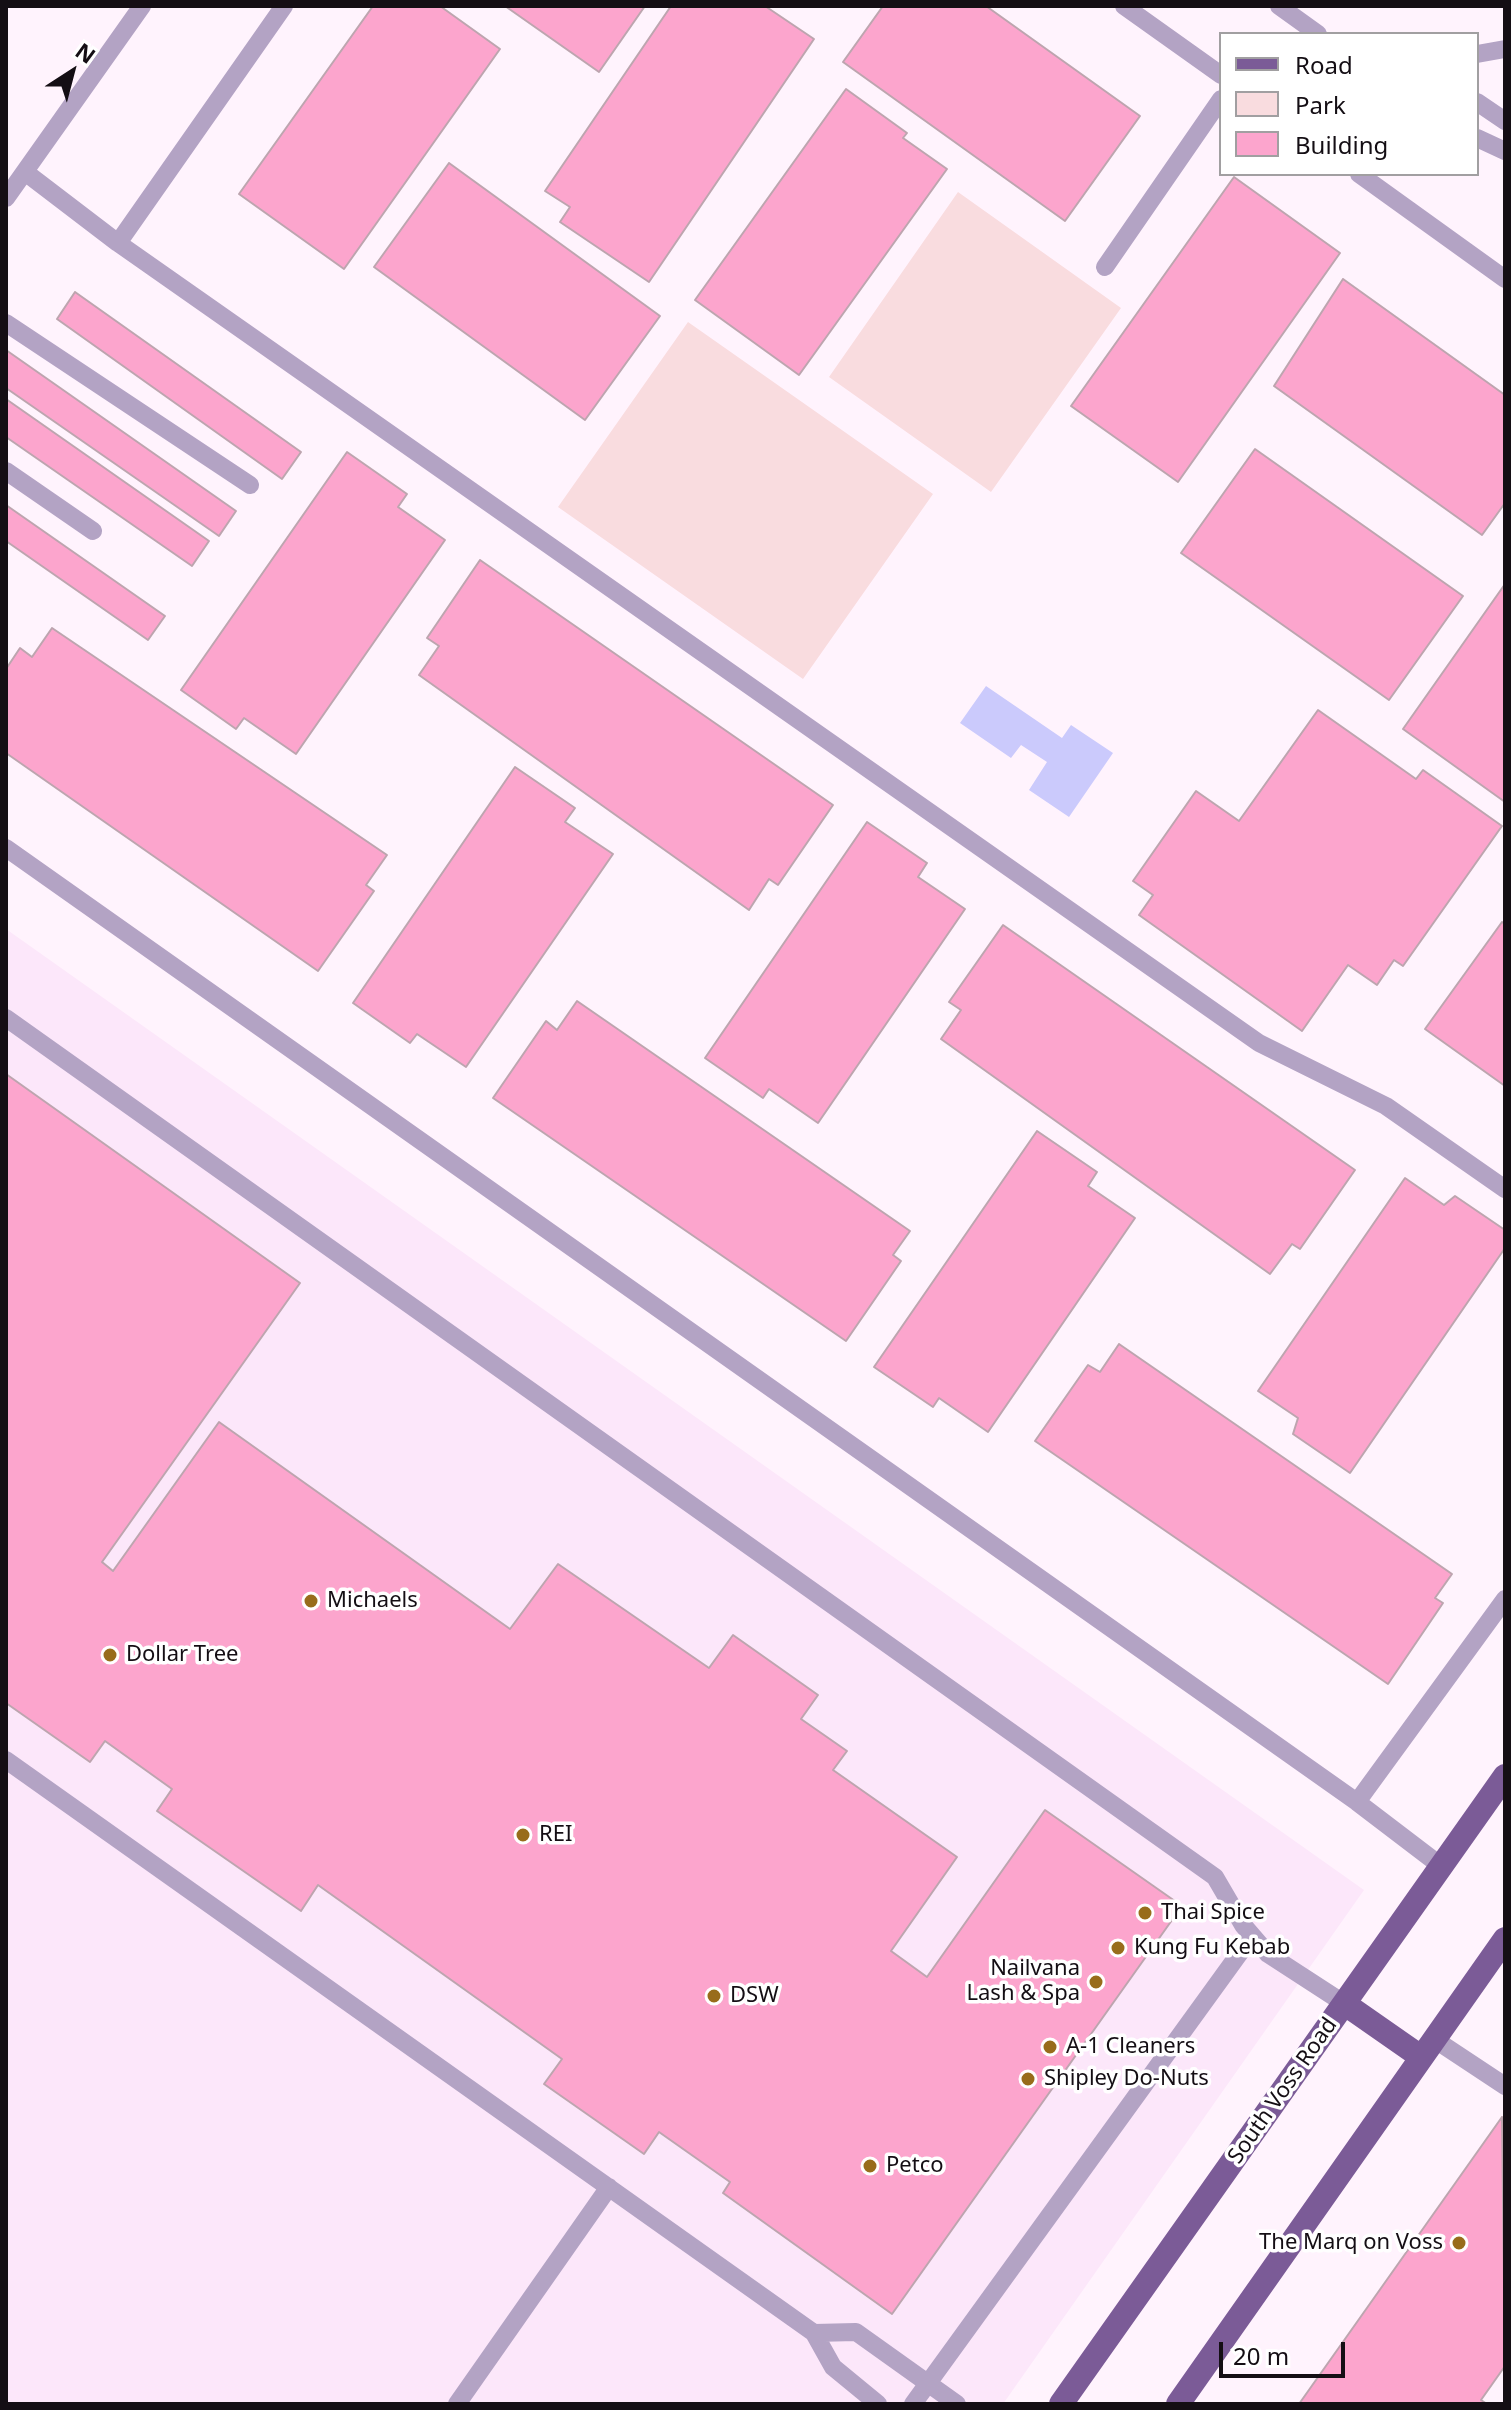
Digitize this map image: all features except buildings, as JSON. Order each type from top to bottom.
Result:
[{"type":"main road","name":"South Voss Road","points":[[1061,2404],[1505,1776]]},
{"type":"main road","points":[[1178,2404],[1427,2048],[1501,1952]]},
{"type":"main road","points":[[1345,2004],[1427,2048]]},
{"type":"lane","points":[[6,198],[142,6]]},
{"type":"lane","points":[[118,243],[284,6]]},
{"type":"lane","points":[[1124,6],[1219,74]]},
{"type":"lane","points":[[1279,6],[1315,32]]},
{"type":"lane","points":[[1479,54],[1505,49]]},
{"type":"lane","points":[[1105,267],[1219,102]]},
{"type":"lane","points":[[1479,103],[1505,121]]},
{"type":"lane","points":[[1479,139],[1505,151]]},
{"type":"lane","points":[[25,172],[118,243],[1259,1043],[1386,1106],[1505,1189]]},
{"type":"lane","points":[[1362,176],[1505,279]]},
{"type":"lane","points":[[6,323],[250,485]]},
{"type":"lane","points":[[6,471],[93,531]]},
{"type":"lane","points":[[6,848],[1357,1802],[1441,1866]]},
{"type":"lane","points":[[6,1018],[1215,1877],[1252,1936],[1268,1954],[1345,2004]]},
{"type":"lane","points":[[1357,1802],[1505,1599]]},
{"type":"lane","points":[[6,1760],[814,2333],[833,2367],[878,2404]]},
{"type":"lane","points":[[913,2404],[1252,1936]]},
{"type":"lane","points":[[1427,2048],[1505,2086]]},
{"type":"lane","points":[[457,2404],[609,2187]]},
{"type":"lane","points":[[814,2333],[856,2332],[957,2404]]},
{"type":"shaded area","points":[[6,929],[1364,1890],[1003,2404],[6,2404]]},
{"type":"green space","points":[[958,192],[1121,308],[991,492],[829,377]]},
{"type":"green space","points":[[688,322],[933,494],[803,679],[558,507]]},
{"type":"water","points":[[986,686],[1062,738],[1071,725],[1113,753],[1069,817],[1029,790],[1047,762],[1021,745],[1011,758],[960,723]]},
{"type":"place","name":"Michaels","points":[[311,1601]]},
{"type":"place","name":"Dollar Tree","points":[[110,1655]]},
{"type":"place","name":"REI","points":[[523,1835]]},
{"type":"place","name":"Thai Spice","points":[[1145,1913]]},
{"type":"place","name":"Kung Fu Kebab","points":[[1118,1948]]},
{"type":"place","name":"Nailvana Lash & Spa","points":[[1096,1982]]},
{"type":"place","name":"DSW","points":[[714,1996]]},
{"type":"place","name":"A-1 Cleaners","points":[[1050,2047]]},
{"type":"place","name":"Shipley Do-Nuts","points":[[1028,2079]]},
{"type":"place","name":"Petco","points":[[870,2166]]},
{"type":"place","name":"The Marq on Voss","points":[[1459,2243]]}]
